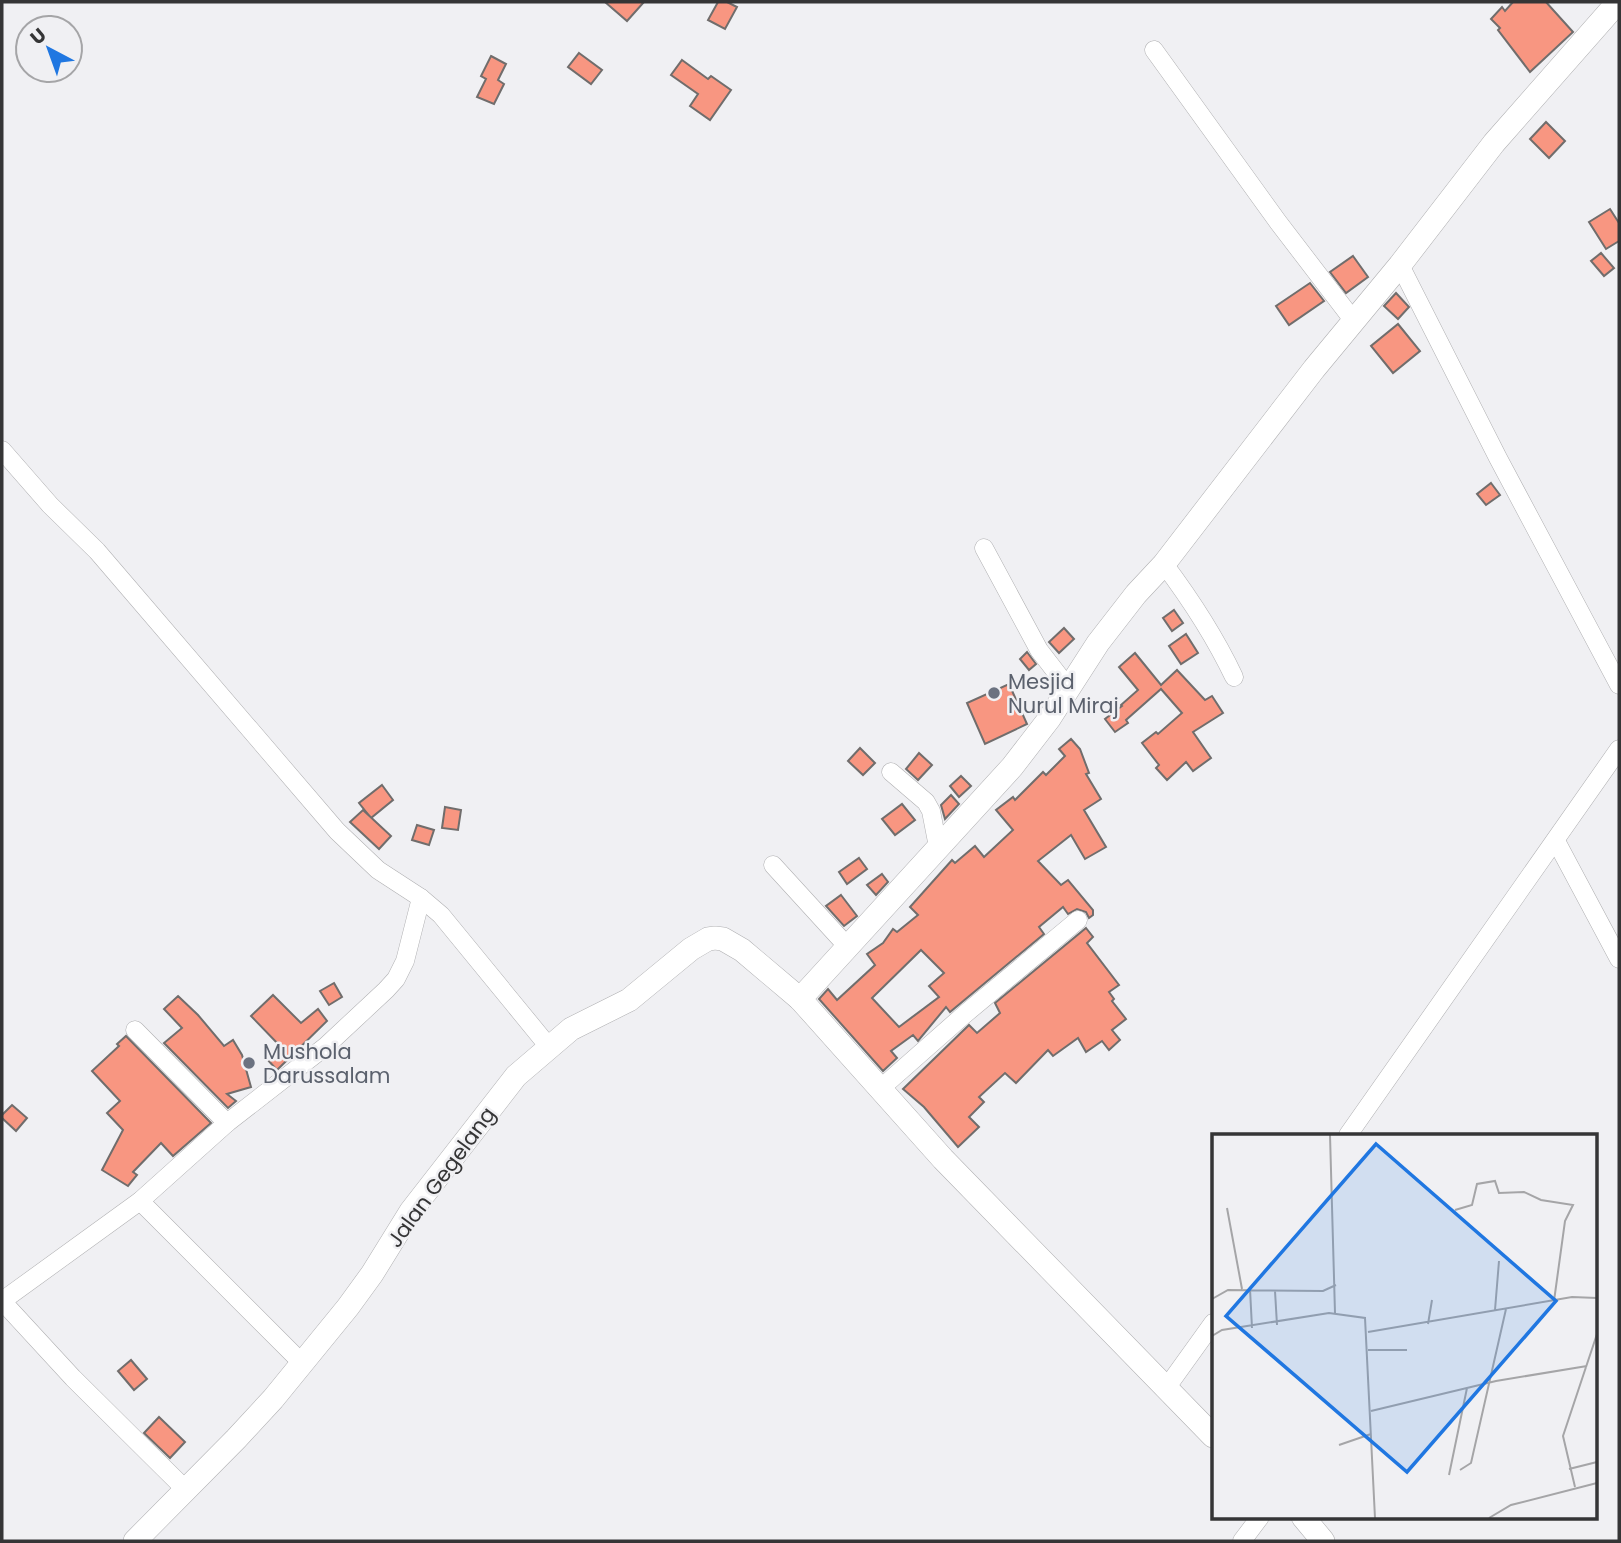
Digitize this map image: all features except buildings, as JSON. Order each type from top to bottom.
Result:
[{"type":"street","points":[[800,999],[1012,767],[1049,719],[1098,643],[1136,594],[1164,564],[1494,142],[1611,5]]},
{"type":"street","points":[[1154,50],[1278,222],[1353,320]]},
{"type":"street","points":[[1400,265],[1498,458],[1619,685]]},
{"type":"street","points":[[2,450],[50,505],[97,551],[337,831],[378,870],[421,898],[441,915],[548,1047]]},
{"type":"street","points":[[984,548],[1039,650],[1069,690]]},
{"type":"street","points":[[1164,564],[1187,594],[1220,648],[1234,677]]},
{"type":"street","points":[[1349,1134],[1619,749]]},
{"type":"street","points":[[891,772],[926,802],[931,811],[938,847]]},
{"type":"street","points":[[1556,841],[1619,959]]},
{"type":"street","points":[[774,865],[847,946]]},
{"type":"street","points":[[187,1490],[73,1378],[2,1301],[140,1201],[227,1123],[326,1046],[396,979],[405,961],[421,898]]},
{"type":"street","points":[[880,1089],[1078,920]]},
{"type":"street","name":"Jalan Gegelang","points":[[135,1541],[246,1429],[302,1363],[359,1293],[411,1210],[516,1076],[571,1029],[640,993],[691,949],[708,939],[723,939],[733,944],[800,999],[943,1159],[1212,1435]]},
{"type":"street","points":[[135,1030],[227,1123]]},
{"type":"street","points":[[140,1201],[302,1363]]},
{"type":"street","points":[[1167,1387],[1212,1324]]},
{"type":"street","points":[[1242,1541],[1259,1518]]},
{"type":"street","points":[[1304,1518],[1323,1541]]},
{"type":"place","name":"Mesjid Nurul Miraj","points":[[994,693]]},
{"type":"place","name":"Mushola Darussalam","points":[[249,1063]]}]
